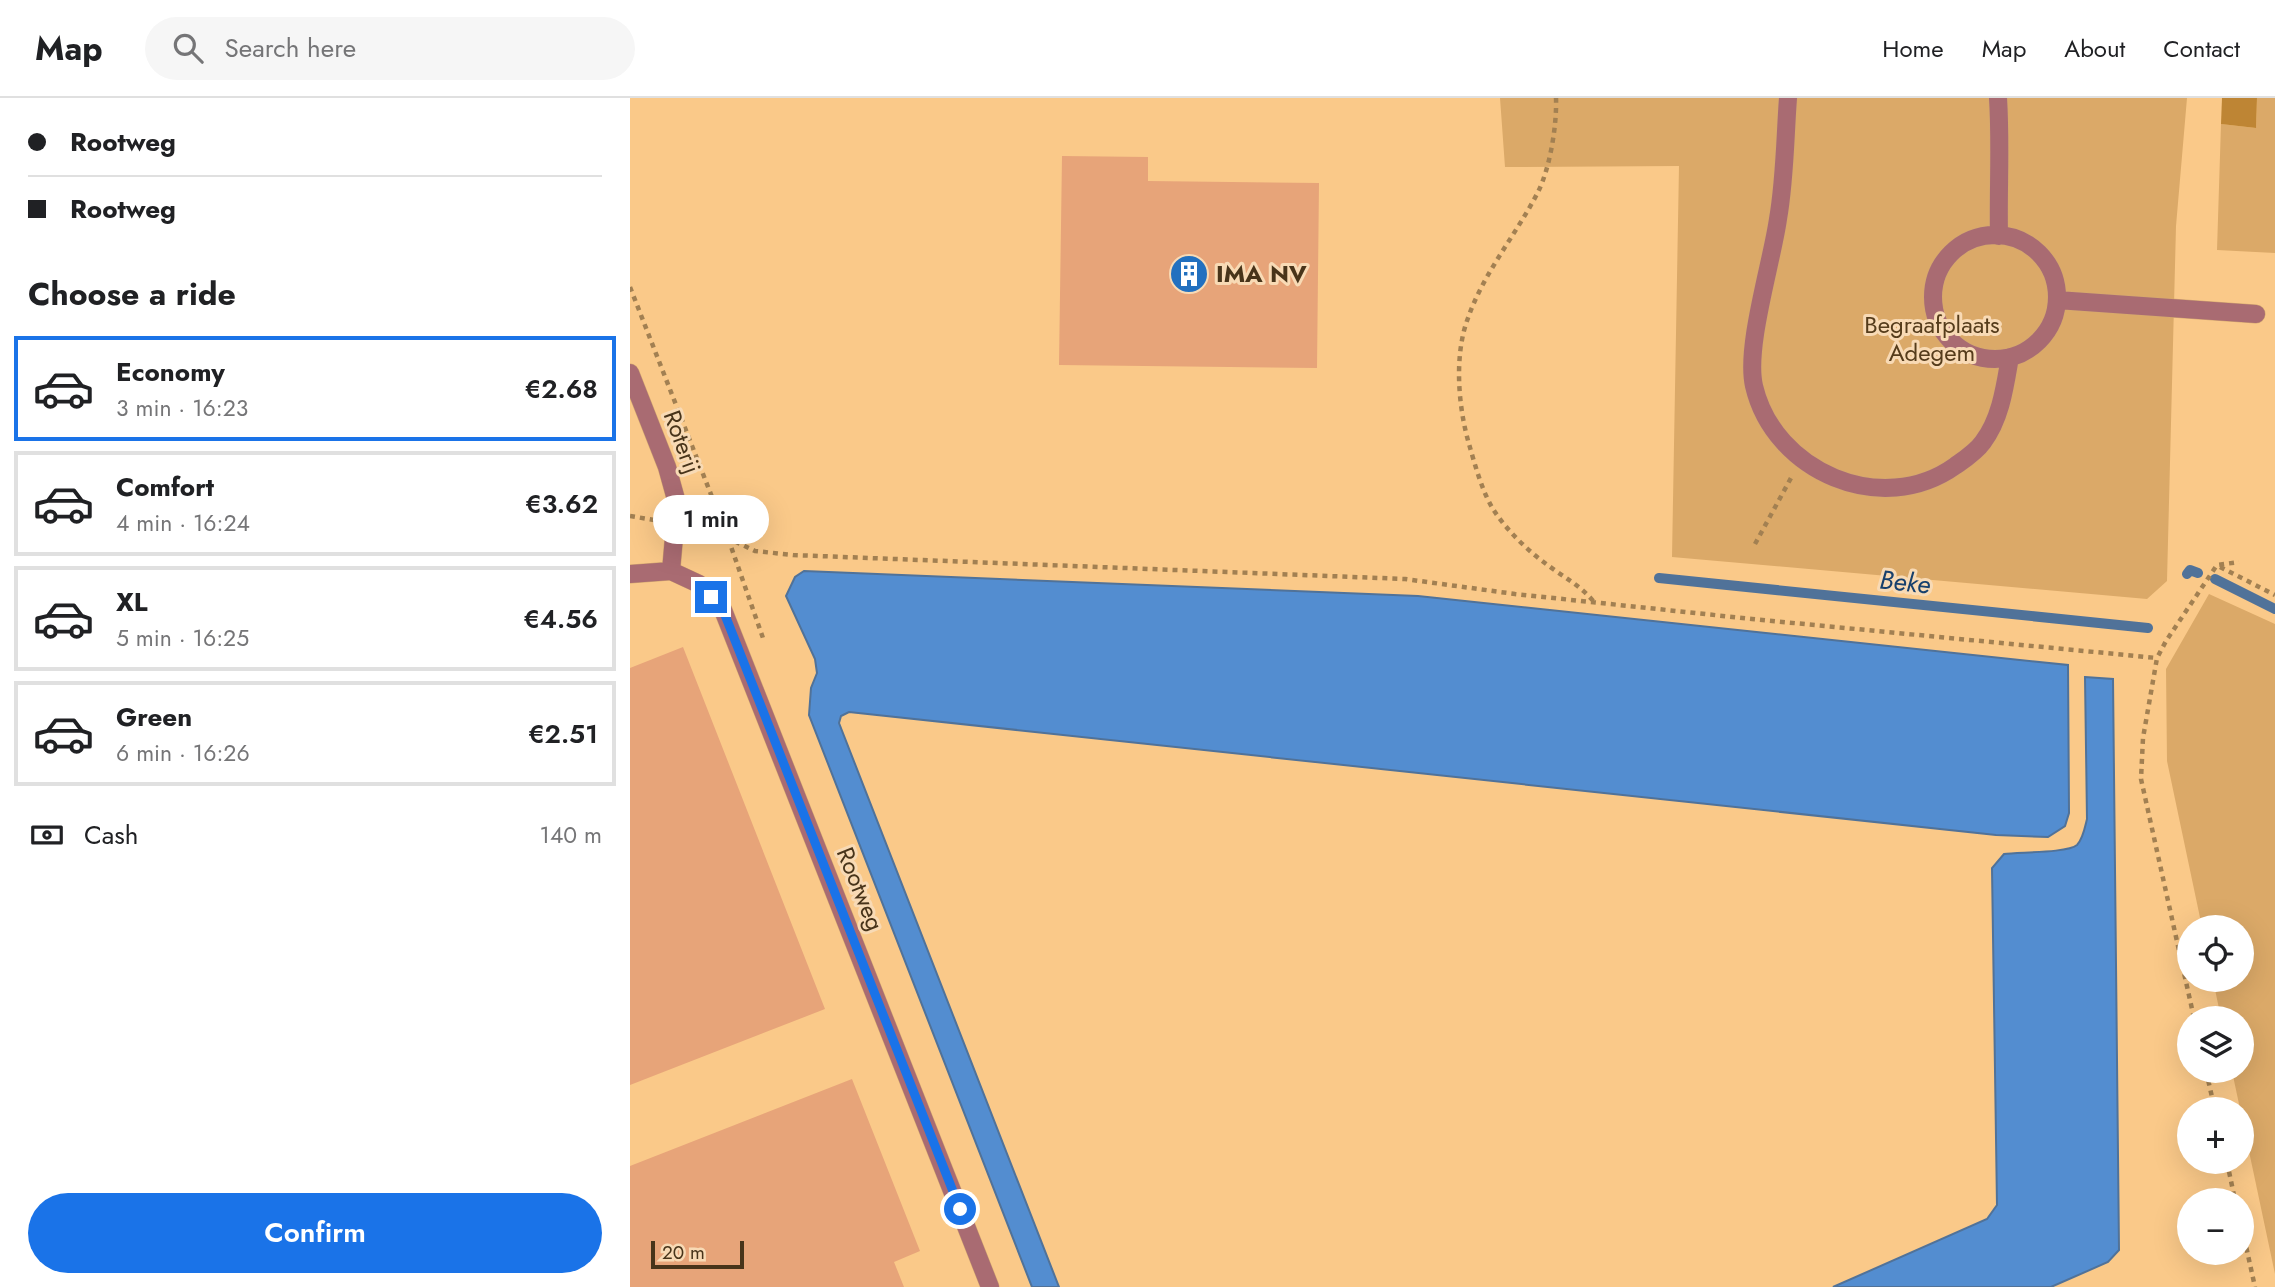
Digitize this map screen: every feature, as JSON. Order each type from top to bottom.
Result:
[{"type":"street","points":[[1788,98],[1781,200],[1756,330],[1753,367],[1754,386],[1771,430],[1821,474],[1841,482],[1864,486],[1905,486],[1935,478],[1972,454],[1983,443],[1992,428],[2004,395],[2010,357]]},
{"type":"street","points":[[1998,98],[1998,236]]},
{"type":"street","points":[[1998,236],[2010,237],[2029,245],[2045,260],[2054,279],[2057,300],[2053,319],[2043,336],[2028,349],[2010,357],[1990,359],[1971,354],[1955,344],[1942,329],[1934,311],[1933,292],[1938,271],[1950,254],[1968,241],[1998,236]]},
{"type":"street","points":[[2057,300],[2256,314]]},
{"type":"street","name":"Roterij","points":[[630,373],[667,467],[677,503],[671,571]]},
{"type":"street","points":[[630,574],[671,571]]},
{"type":"street","name":"Rootweg","points":[[671,571],[699,584],[723,610],[990,1287]]},
{"type":"path","points":[[1556,98],[1551,147],[1539,189],[1486,278],[1467,319],[1459,397],[1463,425],[1492,507],[1511,533],[1547,565],[1583,589],[1595,603]]},
{"type":"path","points":[[1755,544],[1801,459]]},
{"type":"path","points":[[630,516],[728,538],[755,551],[793,555],[1405,579],[1595,603],[2157,657]]},
{"type":"path","points":[[2191,1006],[2141,779],[2143,738],[2157,657],[2166,640],[2217,565],[2239,562]]},
{"type":"path","points":[[2217,565],[2275,594]]},
{"type":"path","points":[[2250,1265],[2255,1287]]},
{"type":"green space","name":"Begraafplaats Adegem","points":[[1500,98],[2187,98],[2176,226],[2167,581],[2147,599],[1672,557],[1679,166],[1505,167]]},
{"type":"green space","points":[[2257,98],[2275,98],[2275,253],[2217,250],[2221,124],[2256,128]]},
{"type":"green space","points":[[2209,594],[2275,624],[2275,1274],[2254,1174],[2254,1097],[2238,1097],[2235,1083],[2254,1083],[2254,1006],[2218,1006],[2216,992],[2254,992],[2254,915],[2199,915],[2167,761],[2166,669]]},
{"type":"shaded area","points":[[2222,98],[2257,98],[2256,128],[2221,124]]},
{"type":"water","points":[[804,571],[1418,596],[2068,665],[2069,813],[2065,826],[2048,837],[1996,835],[849,712],[841,716],[839,723],[1059,1287],[1032,1287],[809,715],[811,688],[817,673],[815,659],[786,596],[795,577]]},
{"type":"water","points":[[2085,677],[2113,679],[2119,1250],[2108,1262],[2051,1287],[1833,1287],[1987,1219],[1997,1205],[1992,868],[2004,854],[2064,850],[2072,848],[2081,840],[2087,819]]},
{"type":"building","name":"IMA NV","points":[[1062,156],[1148,157],[1148,181],[1319,183],[1317,368],[1059,365]]},
{"type":"building","points":[[683,647],[825,1009],[630,1085],[630,668]]},
{"type":"building","points":[[852,1079],[920,1251],[894,1262],[904,1287],[630,1287],[630,1166]]},
{"type":"waterway","name":"Beke","points":[[2187,574],[2190,570],[2198,573]]},
{"type":"waterway","name":"Beke","points":[[1659,578],[2148,628]]},
{"type":"waterway","name":"Beke","points":[[2215,579],[2275,609]]},
{"type":"place","name":"IMA NV","points":[[1189,274]]},
{"type":"route","points":[[711,597],[723,610],[960,1209]]}]
